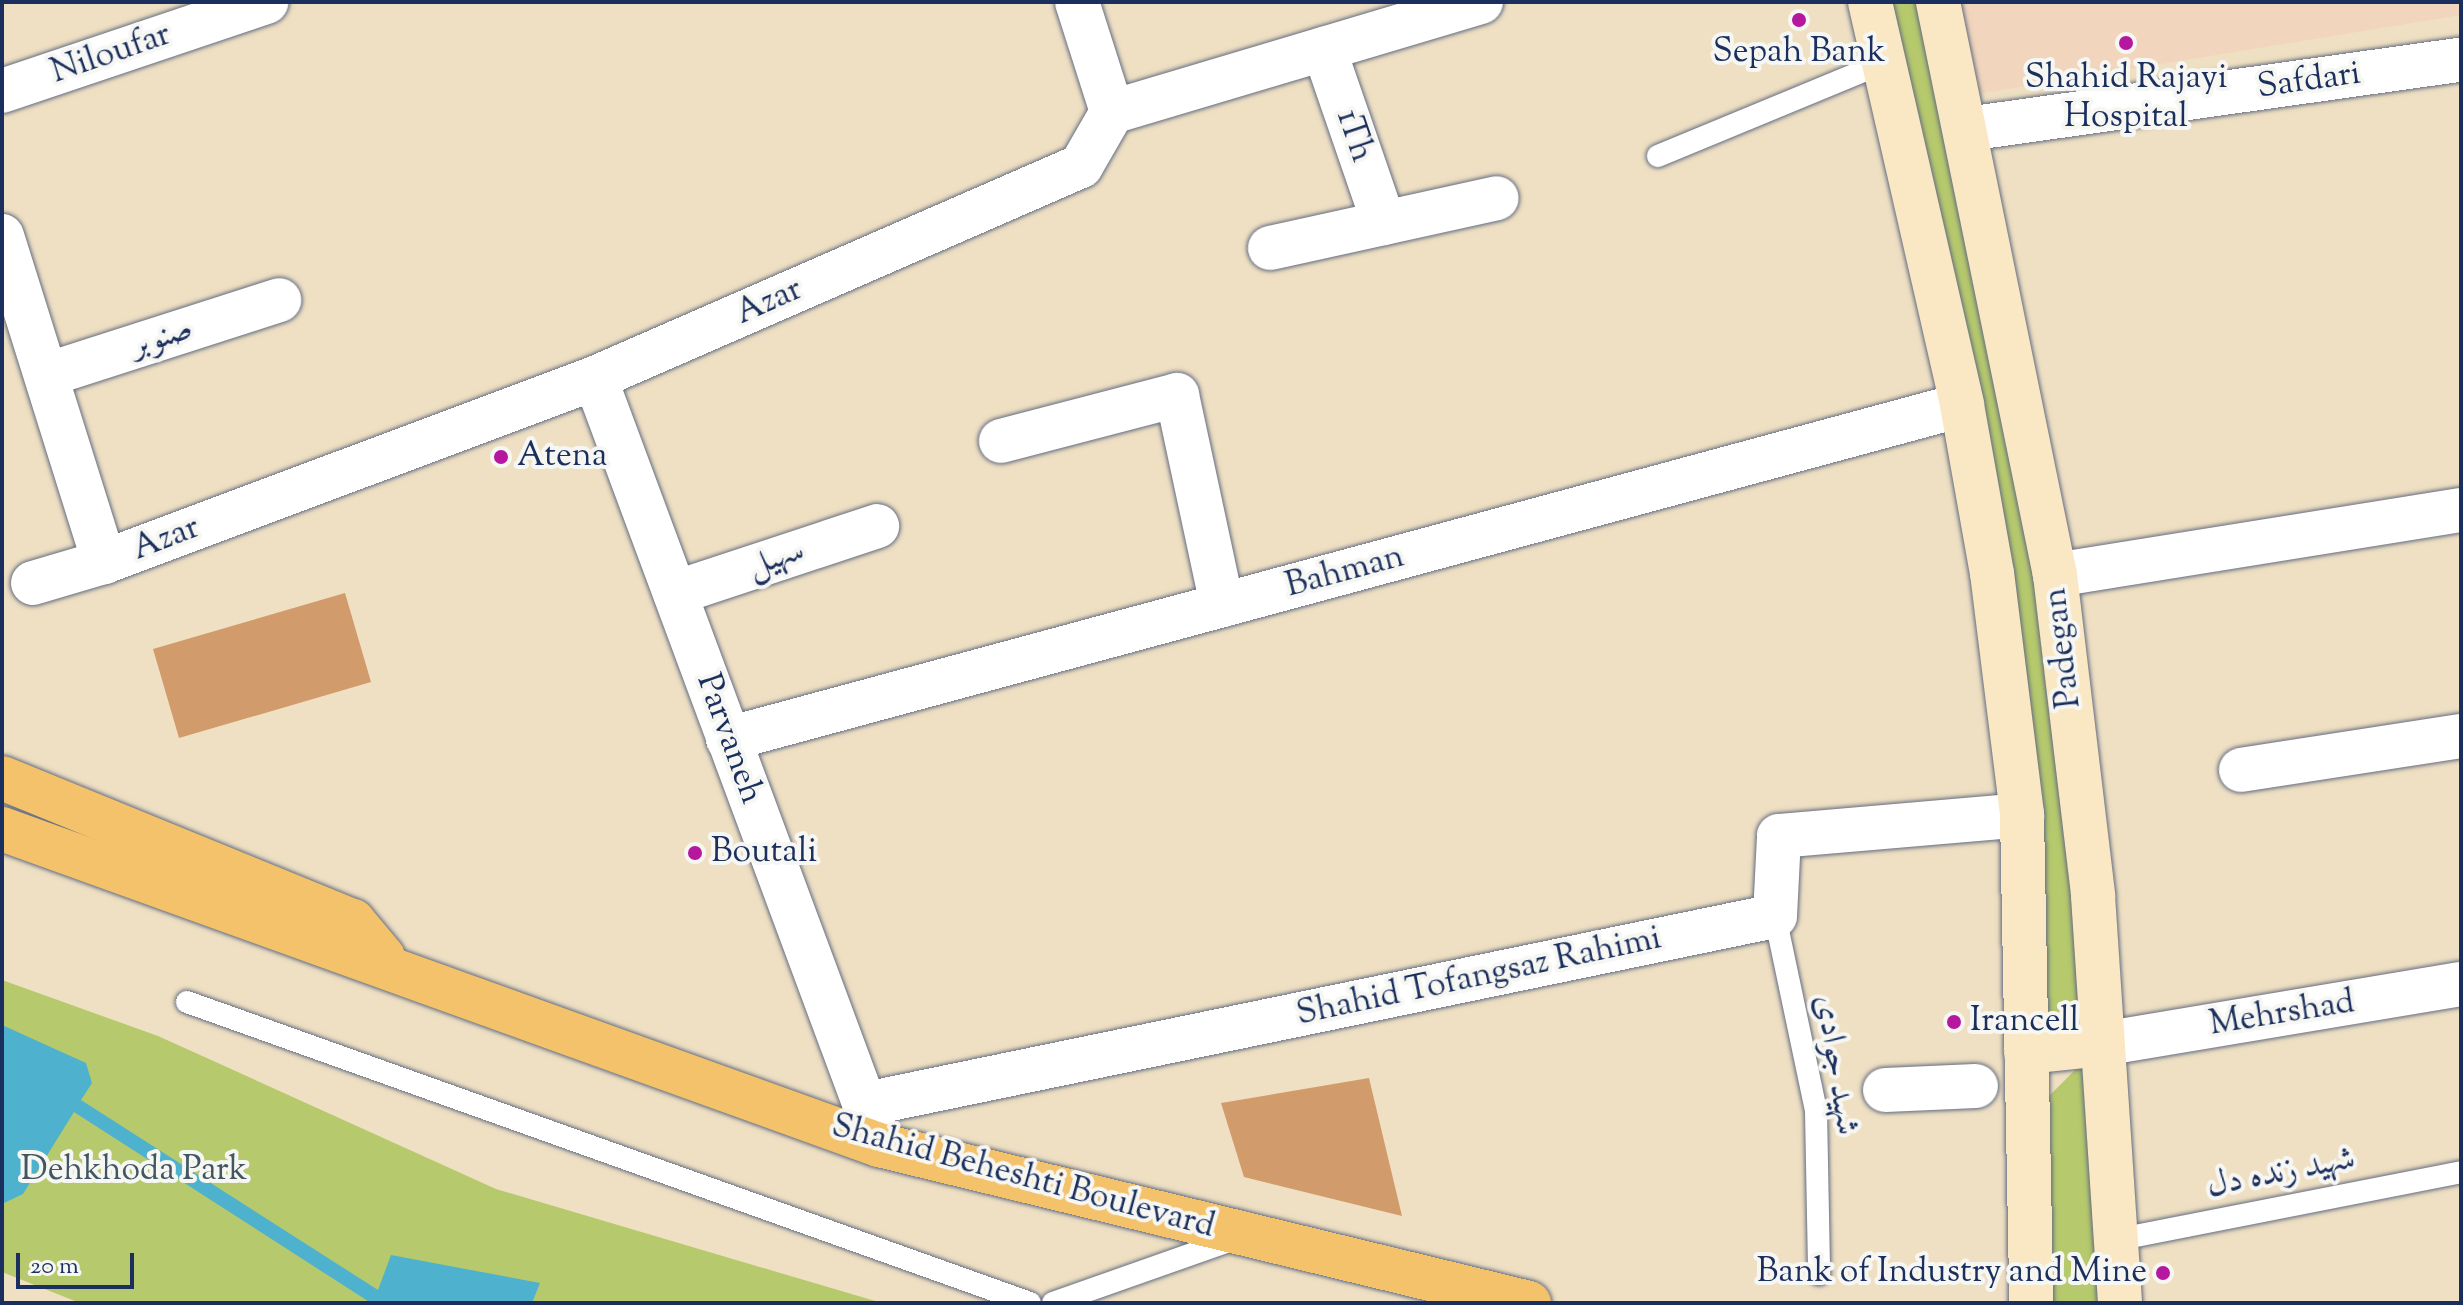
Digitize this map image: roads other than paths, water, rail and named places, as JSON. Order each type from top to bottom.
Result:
[{"type":"main road","name":"Padegan","points":[[1870,2],[1962,405],[1992,573],[2022,815],[2031,1303]]},
{"type":"main road","name":"Padegan","points":[[1938,2],[1967,129],[2055,575],[2093,896],[2120,1303]]},
{"type":"main road","points":[[2,778],[353,921],[392,968]]},
{"type":"main road","name":"Shahid Beheshti Boulevard","points":[[2,829],[51,850],[392,968],[879,1145],[1529,1303]]},
{"type":"main road","points":[[2026,1052],[2102,1044]]},
{"type":"street","name":"Niloufar","points":[[2,91],[266,2]]},
{"type":"street","points":[[1077,2],[1112,112],[1481,2]]},
{"type":"street","name":"1Th","points":[[1324,49],[1384,223]]},
{"type":"street","name":"Safdari","points":[[1967,129],[2461,60]]},
{"type":"street","name":"Azar","points":[[33,583],[104,562],[595,378],[1081,166],[1112,112]]},
{"type":"street","points":[[1270,248],[1497,198]]},
{"type":"street","points":[[2,236],[104,562]]},
{"type":"street","name":"صنوبر","points":[[46,375],[279,300]]},
{"type":"street","name":"Parvaneh","points":[[595,378],[879,1145]]},
{"type":"street","points":[[1001,441],[1177,395],[1222,605]]},
{"type":"street","name":"Bahman","points":[[728,739],[1962,405]]},
{"type":"street","points":[[2055,575],[2461,510]]},
{"type":"street","name":"سهیل","points":[[675,593],[877,526]]},
{"type":"street","points":[[2241,770],[2461,736]]},
{"type":"street","points":[[1775,916],[1779,836],[2022,815]]},
{"type":"street","name":"Shahid Tofangsaz Rahimi","points":[[866,1104],[1775,916]]},
{"type":"street","name":"Mehrshad","points":[[2102,1044],[2461,984]]},
{"type":"street","points":[[1885,1090],[1976,1086]]},
{"type":"lane","points":[[1658,156],[1883,63]]},
{"type":"lane","name":"شهید جوادی","points":[[1775,916],[1816,1111],[1819,1274]]},
{"type":"lane","points":[[187,1002],[1030,1303]]},
{"type":"lane","name":"شهید زنده دل","points":[[2115,1240],[2461,1172]]},
{"type":"lane","points":[[1053,1303],[1246,1235]]},
{"type":"water","points":[[2,1025],[86,1063],[92,1083],[81,1100],[378,1290],[391,1255],[540,1283],[532,1303],[371,1303],[74,1112],[23,1194],[2,1204]]},
{"type":"place","name":"Sepah Bank","points":[[1799,20]]},
{"type":"place","name":"Shahid Rajayi Hospital","points":[[2126,43]]},
{"type":"place","name":"Atena","points":[[501,457]]},
{"type":"place","name":"Boutali","points":[[695,853]]},
{"type":"place","name":"Irancell","points":[[1954,1022]]},
{"type":"place","name":"Bank of Industry and Mine","points":[[2163,1273]]},
{"type":"park label","name":"Dehkhoda Park","points":[[134,1171]]}]
